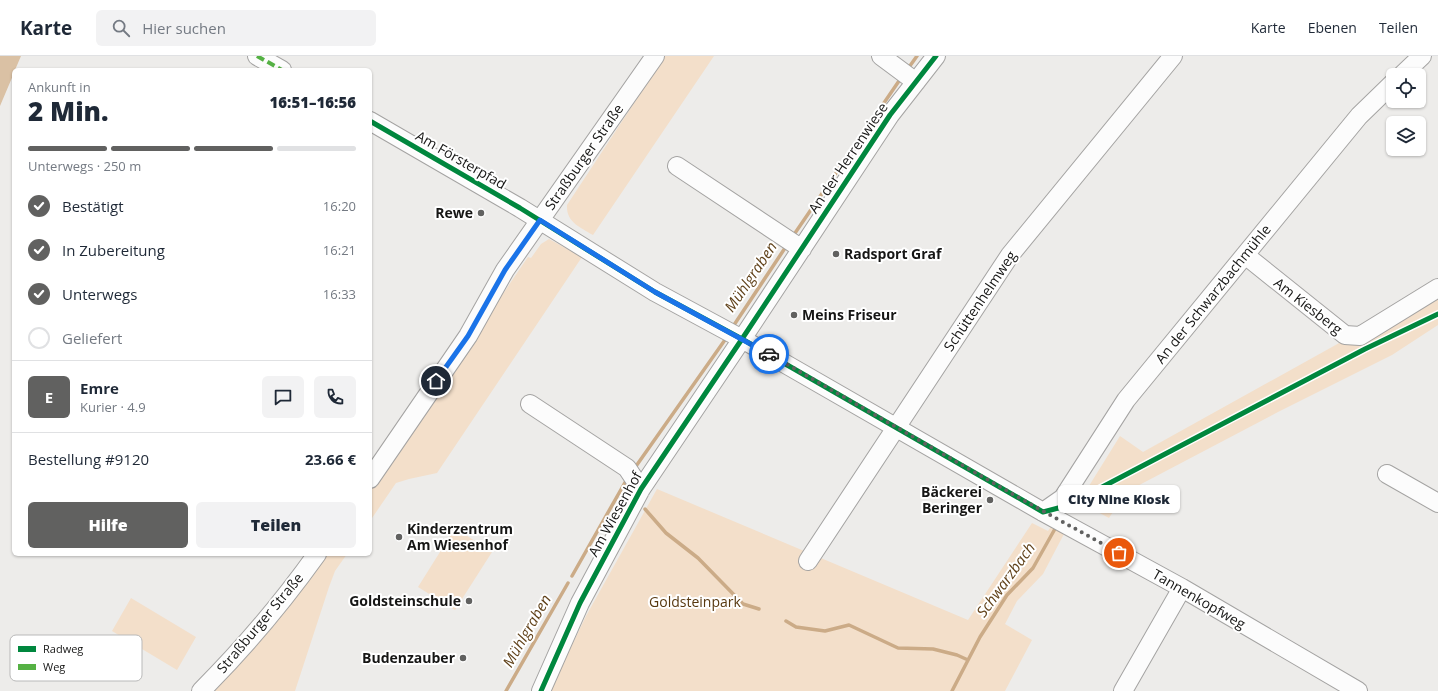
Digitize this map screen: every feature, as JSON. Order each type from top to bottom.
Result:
[{"type":"street","points":[[257,56],[278,68]]},
{"type":"street","name":"Straßburger Straße","points":[[372,476],[468,336],[505,270],[655,56]]},
{"type":"street","points":[[881,56],[909,77]]},
{"type":"street","name":"An der Herrenwiese","points":[[742,339],[794,243],[890,115],[909,77],[936,56]]},
{"type":"street","name":"Schüttenhelmweg","points":[[808,561],[1010,255],[1173,56]]},
{"type":"street","points":[[1409,68],[1422,56]]},
{"type":"street","name":"An der Schwarzbachmühle","points":[[1043,512],[1062,498],[1126,400],[1359,116],[1386,90]]},
{"type":"street","name":"Am Försterpfad","points":[[372,122],[540,220]]},
{"type":"street","points":[[677,166],[794,243]]},
{"type":"street","name":"Tannenkopfweg","points":[[540,220],[655,292],[742,339],[1043,512],[1182,588],[1349,689]]},
{"type":"street","name":"Am Kiesberg","points":[[1245,255],[1345,336],[1360,336],[1438,288]]},
{"type":"street","name":"Am Wiesenhof","points":[[541,691],[584,596],[641,489],[742,339]]},
{"type":"street","name":"Am Wiesenhof","points":[[530,404],[627,468],[641,489]]},
{"type":"street","points":[[1387,474],[1438,503]]},
{"type":"street","name":"Straßburger Straße","points":[[201,691],[272,613],[315,556]]},
{"type":"street","points":[[1123,691],[1182,588]]},
{"type":"green space","points":[[665,56],[714,56],[593,235],[571,220],[567,211],[567,205]]},
{"type":"green space","points":[[549,239],[582,257],[437,473],[396,483],[372,518],[372,486],[528,257],[531,258],[541,244]]},
{"type":"green space","points":[[1438,288],[1438,325],[1392,355],[1278,412],[1126,492],[1109,518],[1079,502],[1120,436],[1143,452]]},
{"type":"green space","name":"Goldsteinpark","points":[[657,489],[968,620],[1032,523],[1048,531],[1052,525],[1065,532],[1043,574],[1017,601],[1005,624],[1032,640],[1005,691],[550,691],[586,616]]},
{"type":"green space","points":[[455,528],[492,552],[455,610],[418,587]]},
{"type":"green space","points":[[324,556],[346,556],[335,571],[329,587],[295,691],[212,691]]},
{"type":"green space","points":[[131,598],[196,637],[177,670],[142,649],[142,635],[119,635],[112,631]]},
{"type":"shaded area","points":[[0,56],[21,56],[16,68],[12,68],[12,78],[0,106]]},
{"type":"waterway","name":"Mühlgraben","points":[[907,70],[917,56]]},
{"type":"waterway","name":"Mühlgraben","points":[[793,236],[901,78]]},
{"type":"waterway","name":"Mühlgraben","points":[[732,328],[787,245]]},
{"type":"waterway","name":"Mühlgraben","points":[[634,469],[727,337]]},
{"type":"waterway","name":"Mühlgraben","points":[[572,576],[627,479]]},
{"type":"waterway","points":[[645,509],[666,533],[698,558],[743,604],[759,609]]},
{"type":"waterway","name":"Schwarzbach","points":[[952,691],[980,637],[1007,595],[1033,568],[1056,527]]},
{"type":"waterway","name":"Mühlgraben","points":[[506,691],[568,583]]},
{"type":"waterway","points":[[786,621],[796,627],[825,631],[849,625],[898,648],[933,649],[957,655],[968,660]]},
{"type":"marked path","points":[[257,56],[278,68]]},
{"type":"cycle path","points":[[541,691],[580,603],[641,489],[890,115],[936,56]]},
{"type":"cycle path","points":[[372,122],[520,208],[655,292],[742,339],[1043,512],[1066,506],[1365,349],[1438,314]]},
{"type":"way so far","points":[[769,354],[1043,512],[1119,553]]},
{"type":"place","name":"Rewe","points":[[481,213]]},
{"type":"place","name":"Radsport Graf","points":[[836,254]]},
{"type":"place","name":"Meins Friseur","points":[[794,315]]},
{"type":"place","name":"Bäckerei Beringer","points":[[990,500]]},
{"type":"place","name":"Kinderzentrum Am Wiesenhof","points":[[399,537]]},
{"type":"place","name":"City Nine Kiosk","points":[[1119,553]]},
{"type":"place","name":"Goldsteinschule","points":[[469,601]]},
{"type":"place","name":"Budenzauber","points":[[463,658]]},
{"type":"route","points":[[436,381],[468,336],[505,270],[540,220],[655,292],[769,354]]}]
